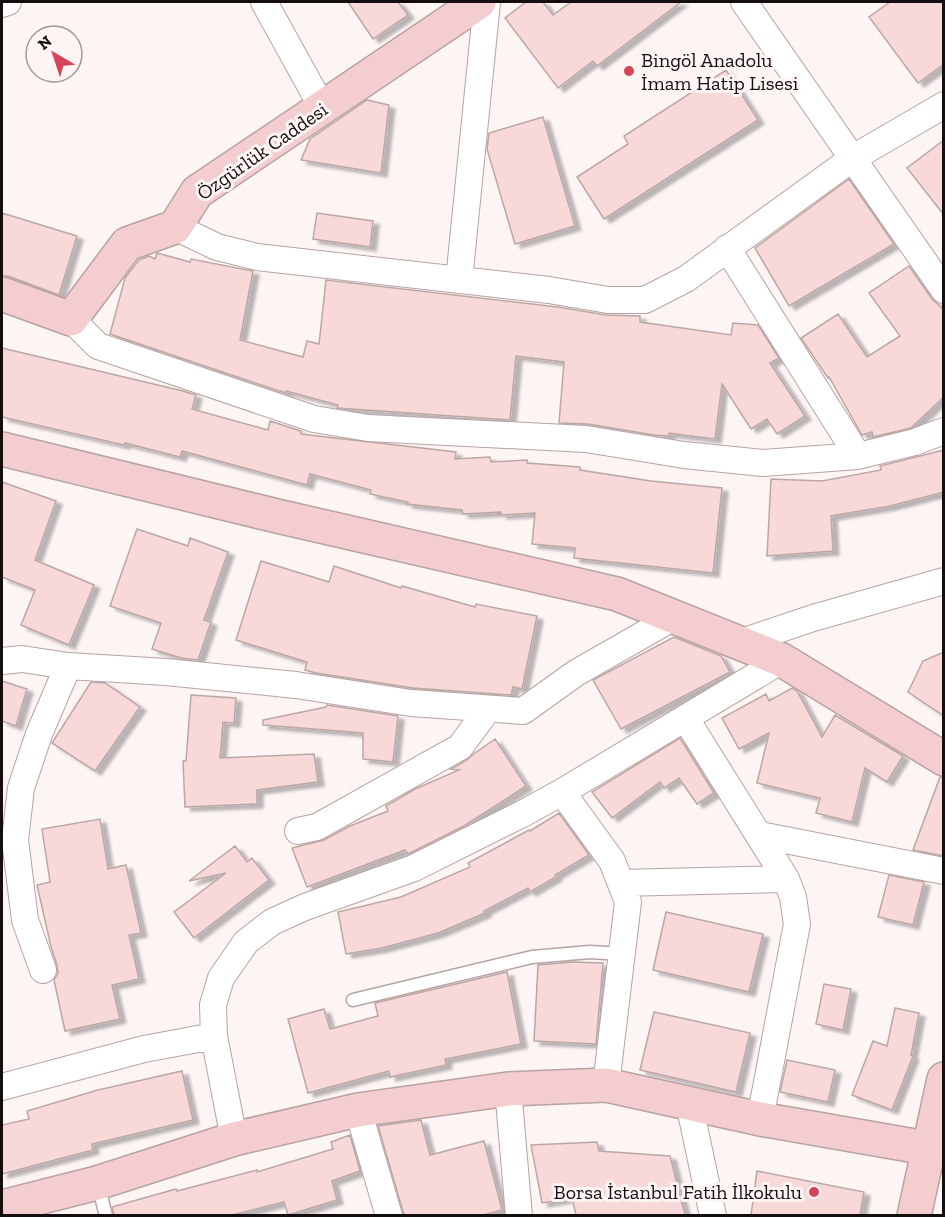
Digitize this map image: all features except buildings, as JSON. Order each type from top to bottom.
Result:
[{"type":"street","points":[[2,4],[8,2]]},
{"type":"street","points":[[264,2],[322,107]]},
{"type":"street","name":"Özgürlük Caddesi","points":[[175,227],[197,192],[479,2]]},
{"type":"street","points":[[459,280],[487,2]]},
{"type":"street","points":[[744,2],[944,290]]},
{"type":"street","points":[[71,319],[127,244],[175,227],[217,247],[256,257],[549,290],[608,300],[645,300],[686,279],[852,158],[944,105]]},
{"type":"street","points":[[728,248],[858,456]]},
{"type":"street","points":[[2,294],[71,319],[98,346],[314,419],[368,428],[586,439],[684,455],[763,463],[858,456],[915,442],[944,431]]},
{"type":"street","points":[[2,449],[277,516],[617,594],[782,660],[944,759]]},
{"type":"street","points":[[739,643],[813,618],[944,581]]},
{"type":"street","points":[[2,661],[22,658],[68,666],[166,672],[296,685],[411,703],[524,711],[576,673],[674,617]]},
{"type":"street","points":[[234,1139],[214,1036],[213,1005],[221,978],[246,942],[272,922],[304,907],[414,868],[562,792],[782,660]]},
{"type":"street","points":[[43,970],[13,922],[15,840],[21,788],[39,734],[68,666]]},
{"type":"street","points":[[298,831],[317,827],[460,747],[488,710]]},
{"type":"street","points":[[686,719],[760,835],[786,879],[793,897],[797,924],[760,1119]]},
{"type":"street","points":[[562,792],[612,861],[628,902],[606,1085]]},
{"type":"street","points":[[760,835],[944,872]]},
{"type":"street","points":[[621,883],[786,879]]},
{"type":"street","points":[[2,1087],[144,1049],[214,1036]]},
{"type":"street","points":[[914,1215],[936,1149],[944,1079]]},
{"type":"street","points":[[2,1207],[97,1183],[234,1139],[358,1110],[508,1089],[606,1085],[760,1119],[936,1149]]},
{"type":"street","points":[[508,1089],[519,1215]]},
{"type":"street","points":[[689,1102],[713,1215]]},
{"type":"street","points":[[358,1110],[389,1215]]},
{"type":"lane","points":[[353,1000],[532,957],[590,952],[622,954]]},
{"type":"lane","points":[[97,1183],[106,1215]]},
{"type":"place","name":"Bingöl Anadolu İmam Hatip Lisesi","points":[[629,71]]},
{"type":"place","name":"Borsa İstanbul Fatih İlkokulu","points":[[814,1192]]}]
